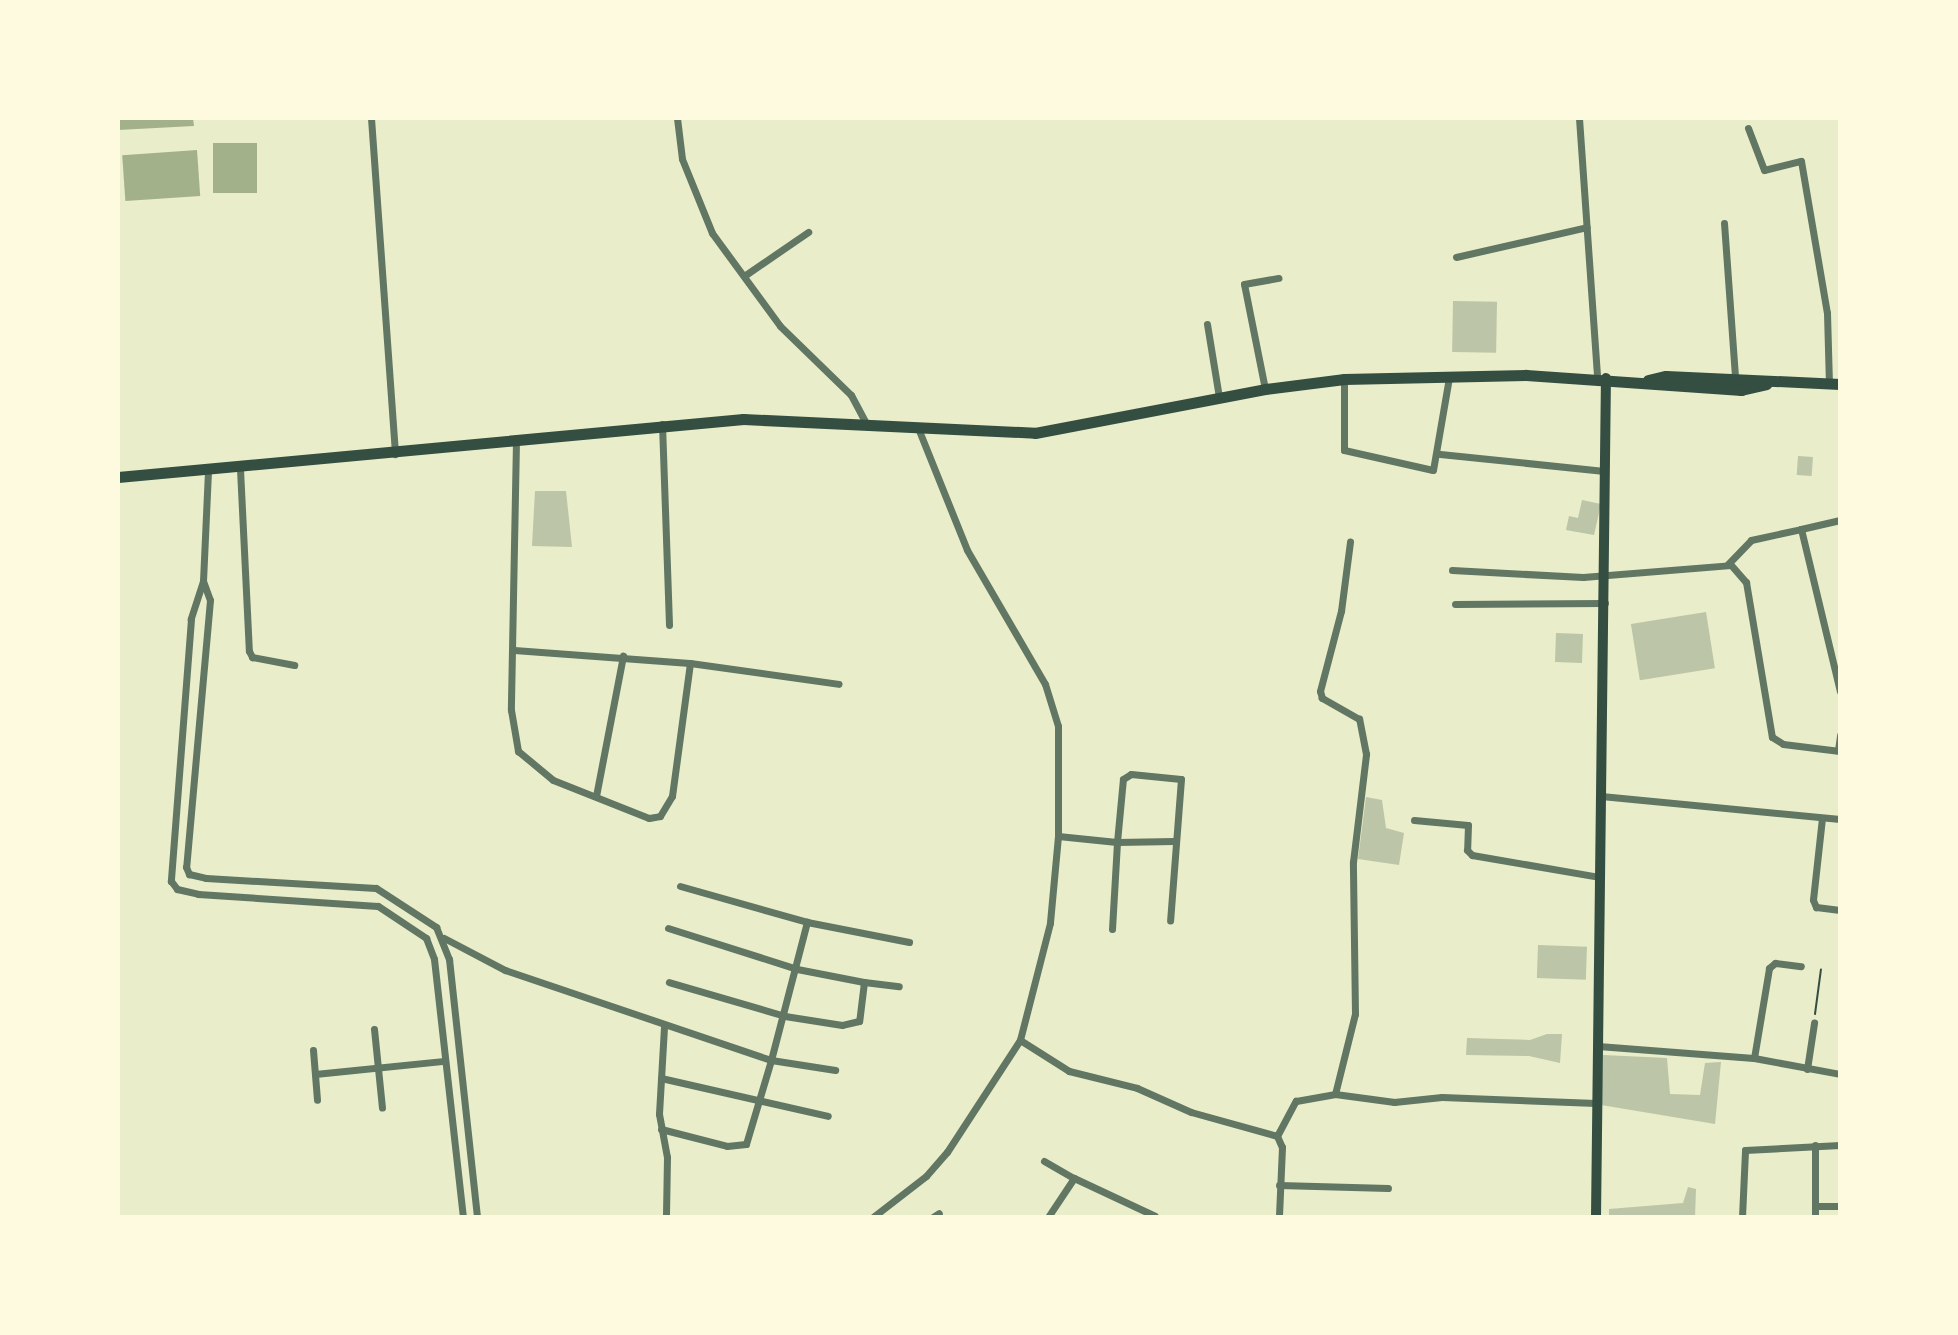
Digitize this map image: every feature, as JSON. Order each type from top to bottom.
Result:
[{"type":"highway","points":[[118,477],[240,469],[662,424],[743,419],[1035,433],[1219,397],[1344,379],[1648,380],[1666,376],[1735,377],[1766,384],[1835,384]]},
{"type":"highway","points":[[1648,380],[1665,387],[1741,390],[1766,384]]},
{"type":"main road","points":[[1596,1217],[1607,575],[1602,378]]},
{"type":"street","points":[[371,118],[379,192],[395,454]]},
{"type":"street","points":[[677,118],[682,159],[695,197],[744,276],[780,326],[851,395],[866,423]]},
{"type":"street","points":[[1579,118],[1602,378]]},
{"type":"street","points":[[1748,128],[1764,170],[1801,161],[1827,313],[1835,384]]},
{"type":"street","points":[[1724,223],[1735,377]]},
{"type":"street","points":[[1456,257],[1587,227]]},
{"type":"street","points":[[744,276],[808,232]]},
{"type":"street","points":[[1265,389],[1244,284],[1278,278]]},
{"type":"street","points":[[1207,324],[1219,397]]},
{"type":"street","points":[[1344,379],[1344,450],[1420,468],[1437,469],[1449,377]]},
{"type":"street","points":[[662,424],[669,625]]},
{"type":"street","points":[[873,1217],[926,1176],[947,1152],[1020,1040],[1046,949],[1058,836],[1060,742],[1052,700],[967,550],[918,428]]},
{"type":"street","points":[[516,441],[512,735],[518,751],[553,780],[649,818],[667,808],[690,663]]},
{"type":"street","points":[[1440,454],[1604,471]]},
{"type":"street","points":[[240,469],[249,651],[252,657],[294,665]]},
{"type":"street","points":[[208,471],[203,581],[209,611],[196,748],[189,874],[376,888],[436,927],[442,937],[455,1010],[477,1217]]},
{"type":"street","points":[[1452,570],[1607,575],[1728,564],[1745,542],[1840,520]]},
{"type":"street","points":[[1801,529],[1840,691]]},
{"type":"street","points":[[1335,1094],[1355,1014],[1353,862],[1366,754],[1359,719],[1322,698],[1320,691],[1341,611],[1350,542]]},
{"type":"street","points":[[1728,564],[1746,582],[1772,737],[1783,744],[1839,750],[1840,735]]},
{"type":"street","points":[[203,581],[192,609],[169,864],[177,889],[198,894],[312,898],[378,906],[426,938],[434,959],[463,1217]]},
{"type":"street","points":[[1455,604],[1605,603]]},
{"type":"street","points":[[192,609],[209,611]]},
{"type":"street","points":[[514,650],[690,663],[839,684]]},
{"type":"street","points":[[596,796],[623,656]]},
{"type":"street","points":[[179,747],[196,748]]},
{"type":"street","points":[[1112,929],[1123,779],[1131,774],[1181,779],[1170,921]]},
{"type":"street","points":[[1601,796],[1840,819]]},
{"type":"street","points":[[1822,818],[1813,900],[1816,907],[1836,910]]},
{"type":"street","points":[[1414,820],[1468,825],[1467,850],[1472,855],[1600,877]]},
{"type":"street","points":[[1058,836],[1117,842],[1174,841]]},
{"type":"street","points":[[312,898],[313,884]]},
{"type":"street","points":[[680,886],[807,922],[909,942]]},
{"type":"street","points":[[661,1129],[727,1146],[746,1144],[785,1016],[807,922]]},
{"type":"street","points":[[668,928],[797,969],[899,986]]},
{"type":"street","points":[[442,937],[505,970],[664,1027],[771,1060],[835,1070]]},
{"type":"street","points":[[1754,1058],[1769,968],[1775,963],[1801,966]]},
{"type":"street","points":[[669,982],[785,1016],[842,1025],[859,1021],[864,982]]},
{"type":"street","points":[[439,1011],[455,1010]]},
{"type":"street","points":[[1807,1069],[1814,1023]]},
{"type":"street","points":[[664,1027],[661,1129],[667,1157],[666,1217]]},
{"type":"street","points":[[374,1029],[382,1108]]},
{"type":"street","points":[[1020,1040],[1069,1071],[1137,1088],[1191,1112],[1277,1136],[1282,1147],[1279,1217]]},
{"type":"street","points":[[1598,1046],[1754,1058],[1840,1074]]},
{"type":"street","points":[[313,1050],[317,1100]]},
{"type":"street","points":[[315,1074],[444,1061]]},
{"type":"street","points":[[661,1078],[828,1116]]},
{"type":"street","points":[[1277,1136],[1296,1101],[1335,1094],[1394,1102],[1442,1097],[1596,1103]]},
{"type":"street","points":[[1815,1145],[1815,1217]]},
{"type":"street","points":[[1742,1217],[1745,1150],[1840,1145]]},
{"type":"street","points":[[457,1163],[470,1161]]},
{"type":"street","points":[[1044,1161],[1155,1216]]},
{"type":"street","points":[[1048,1217],[1074,1178]]},
{"type":"street","points":[[1279,1185],[1388,1188]]},
{"type":"street","points":[[1815,1206],[1840,1206]]},
{"type":"path","points":[[1814,1023],[1821,969]]},
{"type":"shaded area","points":[[118,118],[193,118],[194,126],[118,130]]},
{"type":"shaded area","points":[[213,143],[257,143],[257,193],[213,193]]},
{"type":"shaded area","points":[[197,150],[200,196],[125,201],[122,155]]},
{"type":"building","points":[[1453,301],[1497,302],[1496,353],[1452,352]]},
{"type":"building","points":[[1798,456],[1813,457],[1812,476],[1797,475]]},
{"type":"building","points":[[535,491],[566,491],[572,547],[532,546]]},
{"type":"building","points":[[1582,500],[1601,504],[1594,535],[1566,530],[1569,516],[1578,518]]},
{"type":"building","points":[[1706,612],[1715,668],[1640,680],[1631,624]]},
{"type":"building","points":[[1556,633],[1583,634],[1582,663],[1555,662]]},
{"type":"building","points":[[1366,797],[1382,800],[1386,828],[1404,833],[1399,865],[1358,859]]},
{"type":"building","points":[[1538,945],[1587,947],[1586,980],[1537,978]]},
{"type":"building","points":[[1547,1034],[1562,1034],[1560,1063],[1529,1056],[1466,1055],[1467,1038],[1530,1040]]},
{"type":"building","points":[[1603,1055],[1667,1058],[1670,1094],[1700,1095],[1705,1063],[1721,1062],[1715,1124],[1601,1105]]},
{"type":"building","points":[[1688,1187],[1696,1189],[1695,1217],[1609,1217],[1609,1209],[1683,1203]]}]
